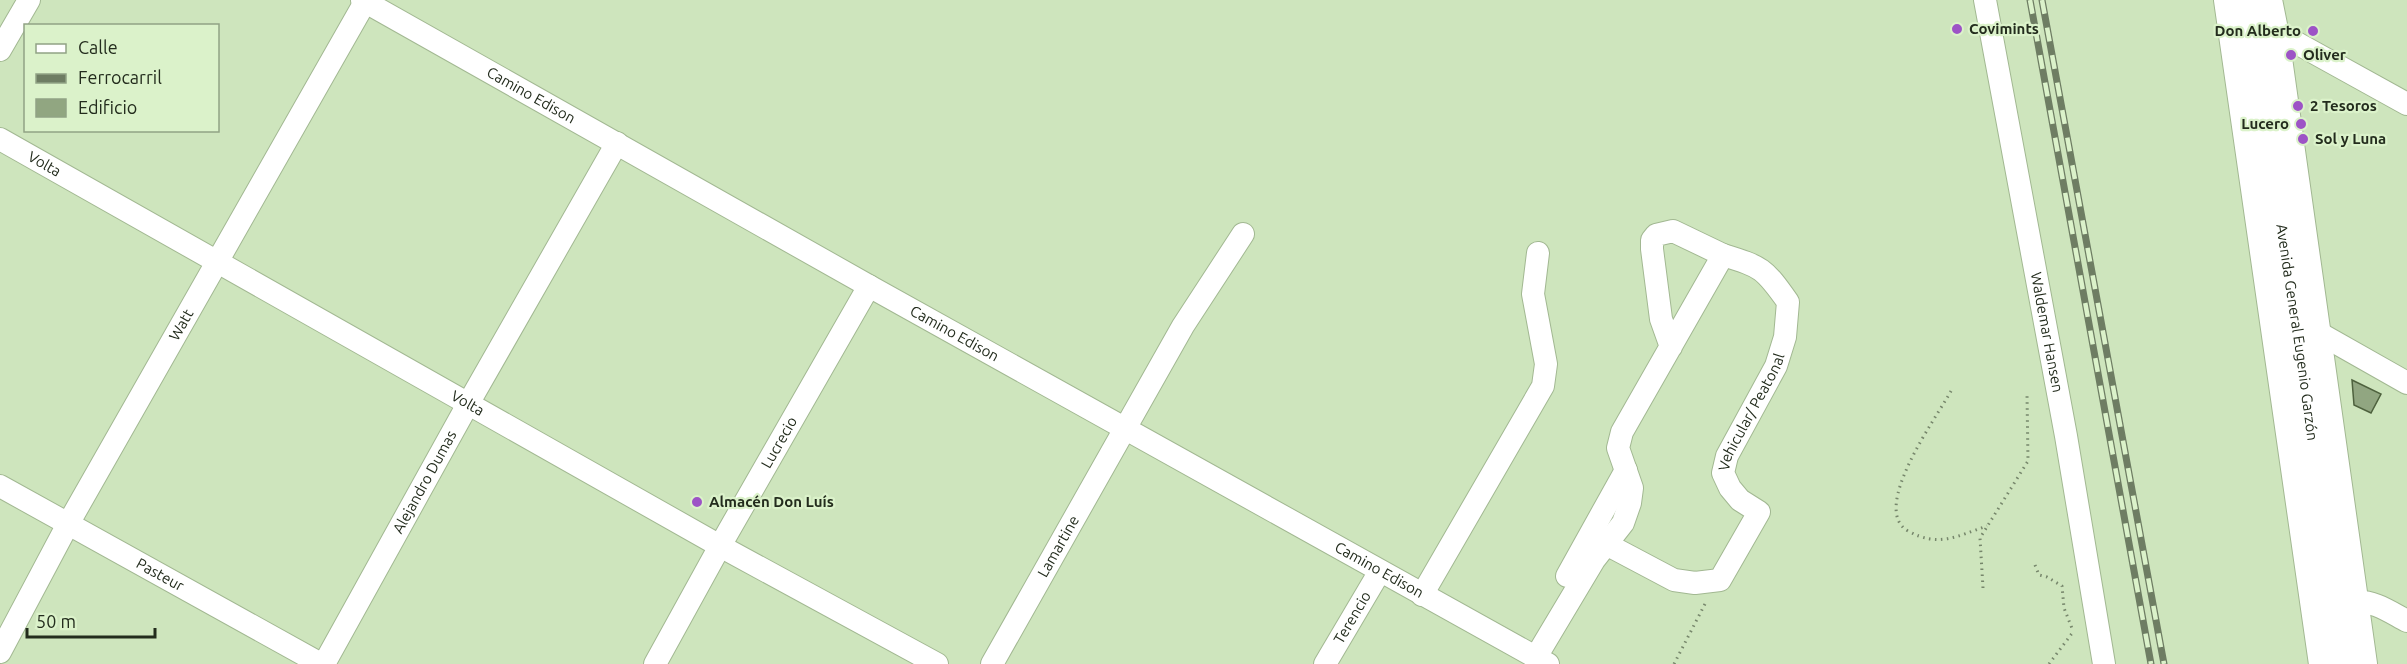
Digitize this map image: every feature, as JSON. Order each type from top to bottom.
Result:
[{"type":"main road","name":"Avenida General Eugenio Garzón","points":[[2240,4],[2274,30],[2363,664]]},
{"type":"main road","name":"Avenida General Eugenio Garzón","points":[[2240,4],[2323,664]]},
{"type":"street","points":[[0,50],[29,0]]},
{"type":"street","name":"Waldemar Hansen","points":[[1985,0],[2064,426],[2104,664]]},
{"type":"street","name":"Camino Edison","points":[[364,1],[1542,661]]},
{"type":"street","name":"Watt","points":[[0,652],[68,524],[364,1]]},
{"type":"street","name":"Avenida General Eugenio Garzón","points":[[2240,4],[2301,355],[2343,664]]},
{"type":"street","points":[[2274,30],[2407,104]]},
{"type":"street","name":"Volta","points":[[0,139],[720,546],[937,664]]},
{"type":"street","name":"Alejandro Dumas","points":[[322,664],[617,143]]},
{"type":"street","name":"Vehicular/ Peatonal","points":[[1671,347],[1661,319],[1652,240],[1656,235],[1673,231],[1723,255],[1758,266],[1768,275],[1788,302],[1785,337],[1776,366],[1727,456],[1724,473],[1730,488],[1740,500],[1759,512],[1720,580]]},
{"type":"street","name":"Lamartine","points":[[992,664],[1183,326],[1243,234]]},
{"type":"street","points":[[1422,595],[1543,386],[1546,364],[1533,294],[1538,253]]},
{"type":"street","points":[[1542,661],[1565,609],[1594,560],[1623,523],[1630,503],[1632,488],[1618,448],[1622,432],[1723,255]]},
{"type":"street","name":"Lucrecio","points":[[655,664],[869,286]]},
{"type":"street","points":[[2317,332],[2407,383]]},
{"type":"street","points":[[1565,609],[1560,603],[1558,592],[1626,470]]},
{"type":"street","name":"Pasteur","points":[[0,486],[322,664]]},
{"type":"street","points":[[1606,544],[1674,580],[1695,583],[1720,580]]},
{"type":"street","name":"Terencio","points":[[1325,664],[1380,571]]},
{"type":"street","points":[[2354,602],[2362,601],[2382,607],[2407,621]]},
{"type":"path","points":[[1951,391],[1920,442],[1901,481],[1896,515],[1903,528],[1927,540],[1944,541],[1987,525]]},
{"type":"path","points":[[1983,588],[1980,538],[2028,461],[2027,394]]},
{"type":"path","points":[[2035,565],[2039,576],[2048,577],[2062,586],[2064,608],[2073,631]]},
{"type":"path","points":[[1674,664],[1700,612],[1720,580]]},
{"type":"path","points":[[2049,664],[2073,631],[2097,623]]},
{"type":"building","points":[[2352,380],[2381,394],[2371,413],[2354,405]]},
{"type":"railway","points":[[2030,0],[2151,664]]},
{"type":"railway","points":[[2042,0],[2164,664]]},
{"type":"place","name":"Covimints","points":[[1957,29]]},
{"type":"place","name":"Don Alberto","points":[[2313,31]]},
{"type":"place","name":"Oliver","points":[[2291,55]]},
{"type":"place","name":"2 Tesoros","points":[[2298,106]]},
{"type":"place","name":"Lucero","points":[[2301,124]]},
{"type":"place","name":"Sol y Luna","points":[[2303,139]]},
{"type":"place","name":"Almacén Don Luís","points":[[697,502]]}]
